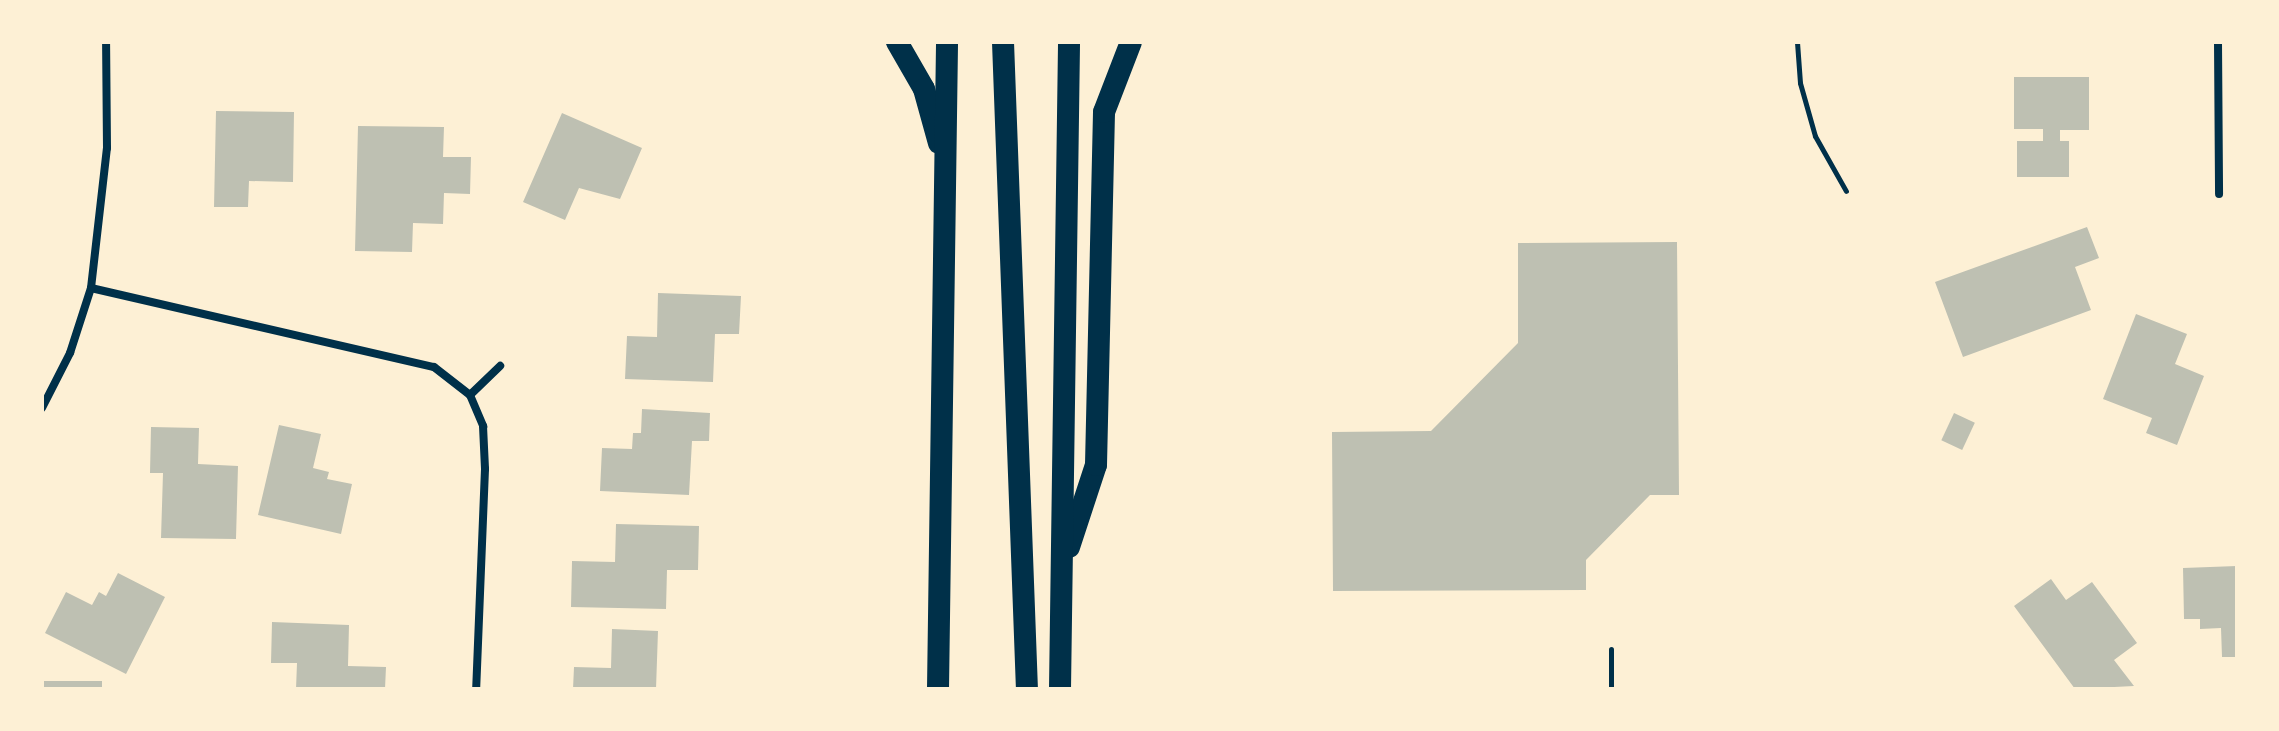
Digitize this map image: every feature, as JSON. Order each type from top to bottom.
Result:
[{"type":"highway","points":[[897,42],[924,89],[947,171]]},
{"type":"highway","points":[[938,689],[947,42]]},
{"type":"highway","points":[[1003,42],[1027,689]]},
{"type":"highway","points":[[1060,689],[1069,42]]},
{"type":"highway","points":[[1062,571],[1096,465],[1104,112],[1131,42]]},
{"type":"street","points":[[42,408],[70,353],[91,288],[107,148],[106,42]]},
{"type":"street","points":[[2218,42],[2219,194]]},
{"type":"street","points":[[91,288],[434,367],[470,395],[483,426],[485,469],[476,689]]},
{"type":"street","points":[[470,395],[500,366]]},
{"type":"path","points":[[1797,42],[1800,83],[1815,136],[1846,191]]},
{"type":"path","points":[[1611,649],[1611,689]]},
{"type":"building","points":[[2014,77],[2089,77],[2089,130],[2060,130],[2060,141],[2069,141],[2069,177],[2017,177],[2017,141],[2043,141],[2043,129],[2014,129]]},
{"type":"building","points":[[216,111],[294,112],[293,182],[249,181],[248,207],[214,207]]},
{"type":"building","points":[[562,113],[642,148],[620,199],[579,188],[565,220],[523,202]]},
{"type":"building","points":[[358,126],[444,127],[443,157],[471,157],[470,194],[444,193],[443,224],[413,223],[412,252],[355,251]]},
{"type":"building","points":[[2087,227],[2099,258],[2075,267],[2091,310],[1963,357],[1935,282]]},
{"type":"building","points":[[1677,242],[1679,495],[1650,495],[1586,560],[1586,590],[1333,591],[1332,432],[1431,431],[1518,343],[1518,243]]},
{"type":"building","points":[[658,293],[741,296],[739,334],[715,334],[713,382],[625,379],[627,336],[657,337]]},
{"type":"building","points":[[2136,314],[2187,334],[2175,364],[2204,376],[2177,445],[2146,433],[2152,418],[2103,399]]},
{"type":"building","points":[[642,409],[710,413],[709,441],[692,441],[689,495],[600,491],[602,448],[632,449],[633,433],[641,433]]},
{"type":"building","points":[[1954,413],[1975,423],[1962,450],[1941,440]]},
{"type":"building","points":[[279,425],[321,434],[313,468],[329,472],[327,479],[352,484],[341,534],[258,515]]},
{"type":"building","points":[[151,427],[199,428],[198,464],[238,466],[236,539],[161,538],[163,473],[150,473]]},
{"type":"building","points":[[616,524],[699,526],[698,570],[667,570],[666,609],[571,607],[572,561],[615,562]]},
{"type":"building","points":[[2237,566],[2237,657],[2222,657],[2221,628],[2200,629],[2200,619],[2184,619],[2183,568]]},
{"type":"building","points":[[118,573],[165,597],[126,674],[45,633],[66,592],[92,605],[99,592],[106,596]]},
{"type":"building","points":[[2051,579],[2066,600],[2092,582],[2137,643],[2114,660],[2134,686],[2075,689],[2014,606]]},
{"type":"building","points":[[272,622],[349,625],[348,666],[386,667],[385,689],[296,689],[297,663],[271,663]]},
{"type":"building","points":[[612,629],[658,631],[656,689],[573,689],[574,667],[611,668]]},
{"type":"building","points":[[42,681],[102,681],[102,689],[42,689]]}]
